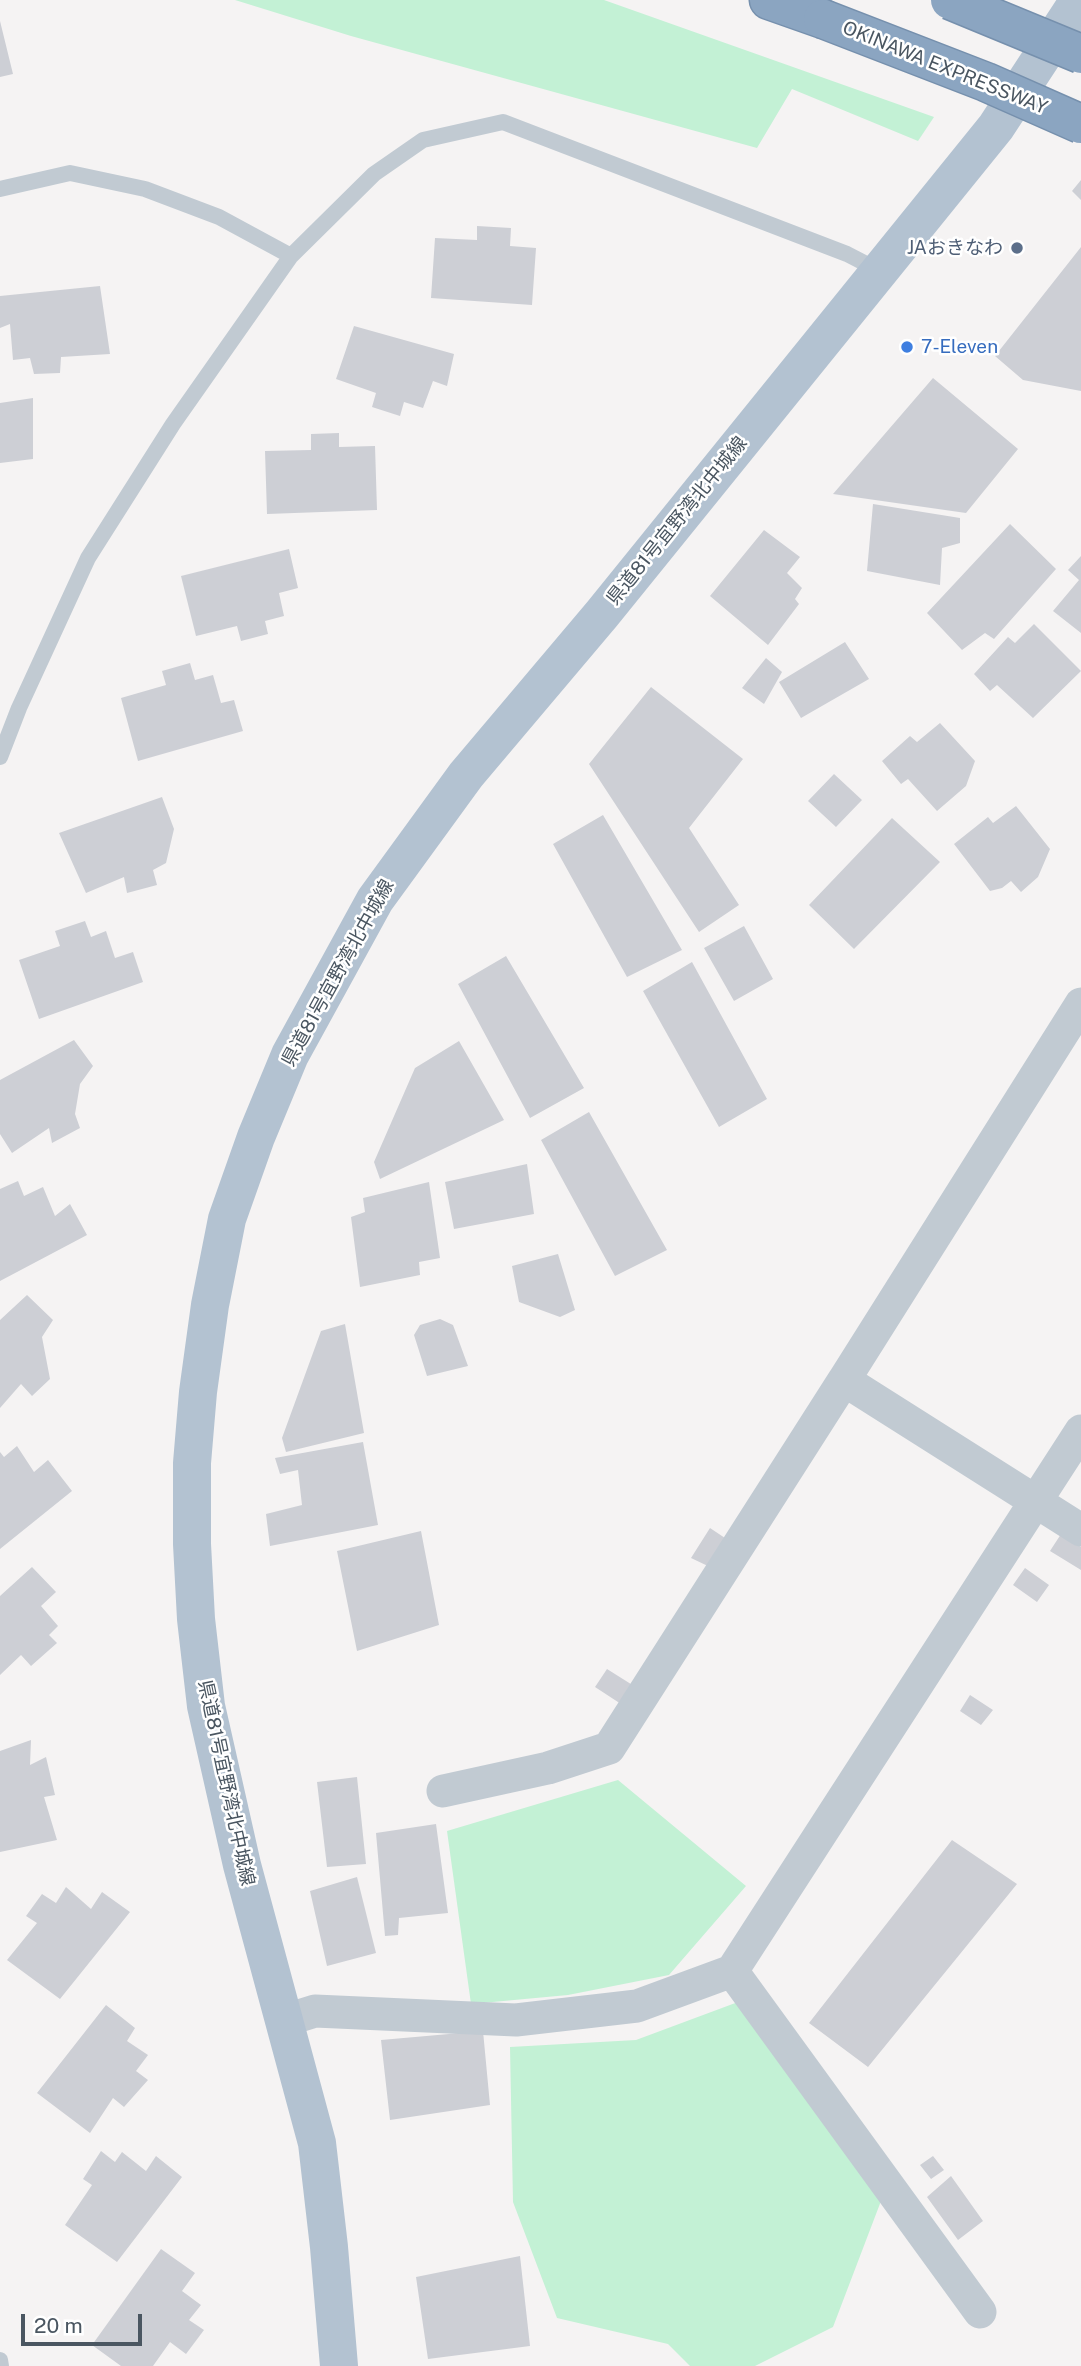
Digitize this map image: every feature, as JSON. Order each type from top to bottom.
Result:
[{"type":"highway","name":"OKINAWA EXPRESSWAY","points":[[769,0],[985,82],[1081,124]]},
{"type":"highway","points":[[950,0],[1081,54]]},
{"type":"main road","name":"県道81号宜野湾北中城線","points":[[339,2366],[317,2143],[242,1865],[206,1706],[196,1619],[192,1463],[210,1305],[227,1219],[290,1055],[375,900],[466,775],[602,614],[996,127],[1079,0]]},
{"type":"street","points":[[443,1791],[548,1768],[609,1748],[1081,1004]]},
{"type":"street","points":[[844,1380],[1081,1530]]},
{"type":"street","points":[[283,2021],[315,2011],[516,2020],[637,2006],[732,1971],[1081,1431]]},
{"type":"street","points":[[732,1971],[980,2312]]},
{"type":"lane","points":[[0,757],[19,708],[88,558],[173,424],[291,256],[374,174],[422,140],[503,122],[847,254],[878,270]]},
{"type":"lane","points":[[0,189],[70,173],[145,189],[219,217],[291,256]]},
{"type":"lane","points":[[0,2360],[1,2366]]},
{"type":"green space","points":[[235,0],[604,0],[934,117],[918,141],[792,89],[757,148],[351,36]]},
{"type":"green space","points":[[618,1780],[746,1886],[669,1975],[568,1995],[471,2004],[447,1831]]},
{"type":"green space","points":[[738,2002],[881,2201],[833,2327],[755,2366],[690,2366],[668,2344],[557,2318],[513,2202],[510,2047],[636,2040]]},
{"type":"building","points":[[0,21],[13,74],[0,77]]},
{"type":"building","points":[[1081,180],[1081,200],[1072,191]]},
{"type":"building","points":[[477,226],[511,228],[510,246],[536,248],[532,305],[431,298],[435,238],[477,240]]},
{"type":"building","points":[[1081,247],[1081,391],[1023,380],[995,356]]},
{"type":"building","points":[[100,286],[110,354],[61,357],[60,373],[34,374],[30,358],[13,360],[10,324],[0,328],[0,296]]},
{"type":"building","points":[[354,326],[454,354],[447,386],[433,381],[423,408],[404,402],[400,416],[372,407],[376,393],[336,379]]},
{"type":"building","points":[[933,378],[1018,449],[966,513],[833,494]]},
{"type":"building","points":[[33,398],[33,459],[0,463],[0,403]]},
{"type":"building","points":[[339,433],[339,447],[375,446],[377,510],[267,514],[265,451],[311,450],[311,434]]},
{"type":"building","points":[[873,504],[960,518],[960,543],[942,548],[940,585],[867,571]]},
{"type":"building","points":[[1010,524],[1056,569],[994,639],[985,633],[962,650],[927,613]]},
{"type":"building","points":[[764,530],[800,557],[787,573],[802,588],[795,599],[799,604],[768,645],[710,596]]},
{"type":"building","points":[[289,549],[298,588],[279,593],[284,616],[265,621],[268,634],[241,641],[237,626],[196,636],[181,576]]},
{"type":"building","points":[[1081,556],[1081,633],[1053,611],[1079,580],[1068,570]]},
{"type":"building","points":[[1034,624],[1081,671],[1033,718],[997,685],[990,691],[974,674],[1008,637],[1015,643]]},
{"type":"building","points":[[845,642],[869,679],[801,718],[779,682]]},
{"type":"building","points":[[766,658],[782,672],[764,704],[742,688]]},
{"type":"building","points":[[190,663],[195,680],[213,675],[221,703],[234,700],[243,731],[138,761],[121,698],[166,685],[162,671]]},
{"type":"building","points":[[651,687],[743,759],[689,828],[739,905],[699,932],[589,764]]},
{"type":"building","points":[[940,723],[975,761],[966,786],[937,811],[908,779],[901,784],[882,761],[910,736],[917,742]]},
{"type":"building","points":[[834,774],[862,800],[836,827],[808,801]]},
{"type":"building","points":[[162,797],[174,829],[166,863],[153,870],[157,885],[127,893],[124,877],[86,893],[59,833]]},
{"type":"building","points":[[1016,806],[1050,849],[1038,877],[1021,892],[1011,881],[1002,888],[990,891],[954,844],[988,817],[993,823]]},
{"type":"building","points":[[603,815],[682,950],[627,977],[553,844]]},
{"type":"building","points":[[892,818],[940,862],[854,949],[809,905]]},
{"type":"building","points":[[85,921],[91,937],[106,931],[115,958],[133,952],[143,982],[39,1019],[19,960],[60,946],[55,931]]},
{"type":"building","points":[[744,926],[773,979],[734,1001],[704,948]]},
{"type":"building","points":[[506,956],[584,1088],[530,1118],[458,984]]},
{"type":"building","points":[[692,962],[767,1099],[719,1127],[643,991]]},
{"type":"building","points":[[74,1040],[93,1066],[80,1084],[75,1114],[80,1128],[52,1143],[49,1128],[12,1153],[0,1134],[0,1080]]},
{"type":"building","points":[[459,1041],[504,1120],[380,1179],[374,1162],[415,1068]]},
{"type":"building","points":[[589,1112],[667,1250],[615,1276],[541,1140]]},
{"type":"building","points":[[527,1164],[534,1214],[454,1229],[445,1182]]},
{"type":"building","points":[[18,1181],[24,1196],[43,1187],[55,1216],[70,1204],[87,1235],[0,1281],[0,1189]]},
{"type":"building","points":[[429,1182],[440,1258],[419,1262],[420,1275],[360,1287],[351,1217],[365,1212],[363,1198]]},
{"type":"building","points":[[558,1254],[575,1310],[560,1317],[519,1302],[512,1266]]},
{"type":"building","points":[[27,1295],[53,1320],[42,1337],[50,1379],[32,1396],[21,1384],[0,1408],[0,1320]]},
{"type":"building","points":[[440,1319],[453,1325],[468,1366],[427,1376],[414,1335],[420,1325]]},
{"type":"building","points":[[345,1324],[364,1433],[286,1452],[282,1438],[321,1331]]},
{"type":"building","points":[[363,1442],[378,1525],[270,1546],[266,1514],[302,1505],[298,1470],[280,1474],[275,1458]]},
{"type":"building","points":[[17,1446],[34,1472],[48,1460],[72,1491],[0,1549],[0,1452],[4,1457]]},
{"type":"building","points":[[710,1528],[728,1540],[710,1567],[691,1558]]},
{"type":"building","points":[[421,1531],[439,1625],[357,1651],[337,1551]]},
{"type":"building","points":[[1061,1534],[1081,1547],[1081,1570],[1050,1551]]},
{"type":"building","points":[[32,1567],[56,1592],[41,1606],[58,1626],[49,1635],[57,1643],[31,1666],[21,1655],[0,1675],[0,1596]]},
{"type":"building","points":[[1025,1568],[1049,1585],[1037,1602],[1013,1585]]},
{"type":"building","points":[[607,1669],[634,1686],[621,1704],[595,1687]]},
{"type":"building","points":[[970,1695],[993,1710],[981,1725],[960,1711]]},
{"type":"building","points":[[31,1740],[30,1765],[46,1757],[55,1795],[44,1797],[57,1840],[0,1852],[0,1751]]},
{"type":"building","points":[[357,1777],[366,1864],[327,1867],[317,1782]]},
{"type":"building","points":[[436,1824],[448,1913],[399,1918],[398,1935],[385,1936],[376,1833]]},
{"type":"building","points":[[952,1840],[1017,1884],[868,2067],[809,2023]]},
{"type":"building","points":[[357,1877],[376,1953],[327,1966],[310,1891]]},
{"type":"building","points":[[66,1887],[91,1909],[102,1892],[130,1912],[60,1999],[7,1960],[37,1923],[26,1916],[42,1894],[56,1903]]},
{"type":"building","points":[[106,2005],[135,2028],[127,2041],[148,2055],[136,2071],[148,2080],[124,2107],[113,2098],[90,2133],[37,2093]]},
{"type":"building","points":[[483,2031],[490,2105],[390,2120],[381,2040]]},
{"type":"building","points":[[101,2151],[115,2162],[122,2152],[146,2171],[156,2156],[182,2177],[117,2262],[65,2225],[92,2185],[83,2179]]},
{"type":"building","points":[[933,2156],[944,2170],[931,2179],[920,2165]]},
{"type":"building","points":[[951,2176],[983,2221],[958,2240],[927,2197]]},
{"type":"building","points":[[161,2249],[195,2273],[182,2291],[201,2305],[189,2320],[204,2330],[186,2354],[170,2342],[153,2366],[121,2366],[92,2345]]},
{"type":"building","points":[[520,2256],[530,2346],[428,2359],[416,2277]]},
{"type":"place","name":"JAおきなわ","points":[[1017,248]]},
{"type":"place","name":"7-Eleven","points":[[907,347]]}]
